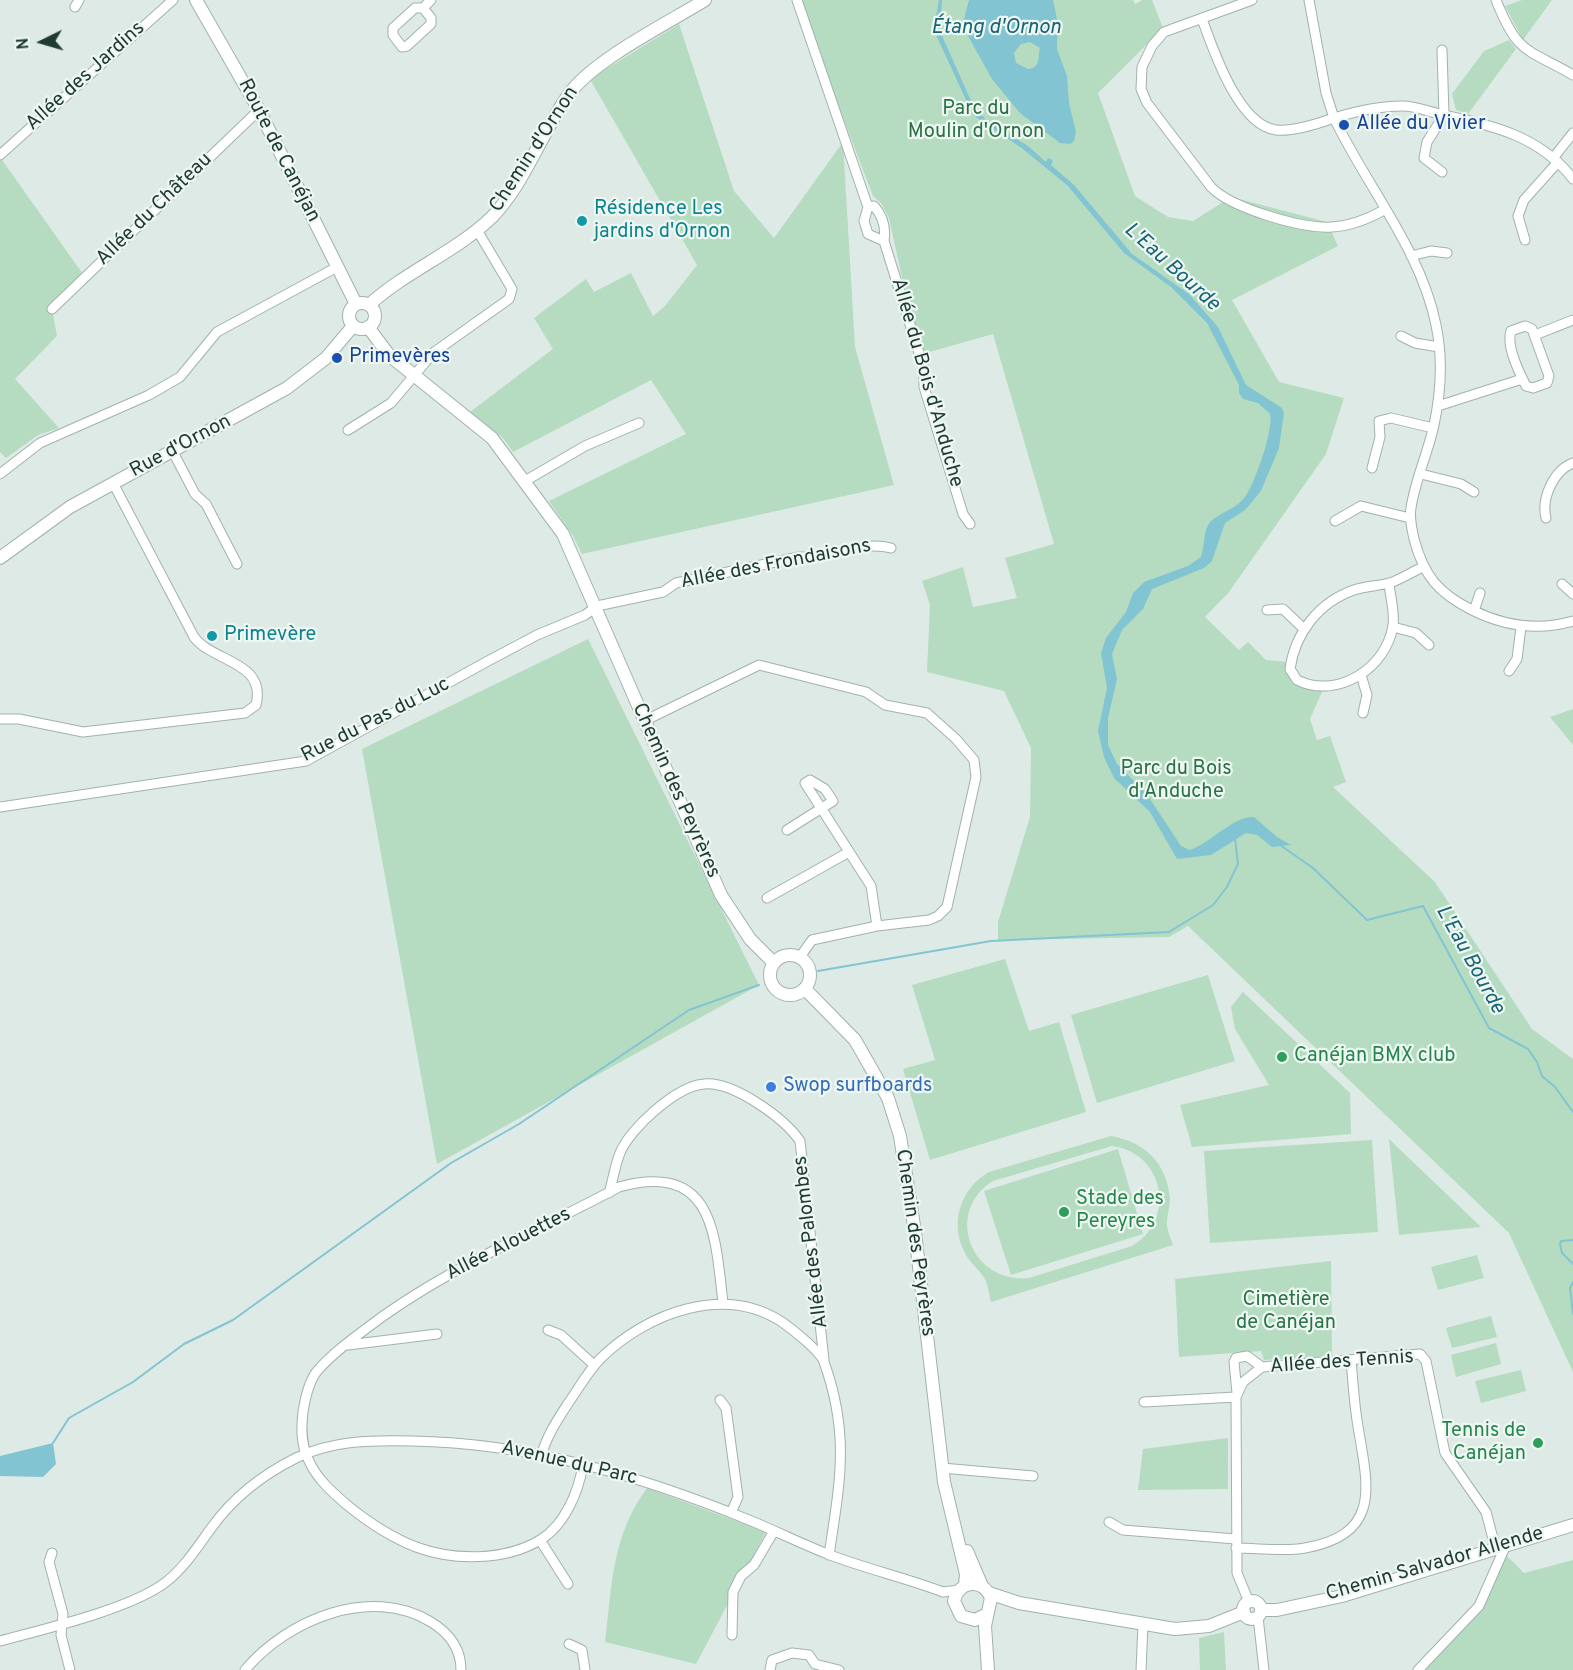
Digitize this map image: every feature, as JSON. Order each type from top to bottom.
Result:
[{"type":"street","name":"Allée des Jardins","points":[[0,154],[173,0]]},
{"type":"street","name":"Route de Canéjan","points":[[196,0],[259,110],[356,304]]},
{"type":"street","points":[[423,8],[431,18],[431,24],[407,46],[402,47],[393,35],[393,28],[415,9],[423,8],[431,0]]},
{"type":"street","name":"Chemin d'Ornon","points":[[369,305],[386,291],[477,230],[507,199],[575,87],[604,62],[705,0]]},
{"type":"street","points":[[797,0],[868,207],[864,220],[868,234],[884,241]]},
{"type":"street","points":[[1252,0],[1227,4],[1202,19],[1164,32],[1145,57],[1141,80],[1141,89],[1153,113],[1210,187],[1219,196],[1236,205],[1318,226],[1344,225],[1384,210]]},
{"type":"street","points":[[1310,0],[1326,93],[1334,118],[1411,256],[1430,302],[1439,347],[1438,406],[1410,518],[1423,567],[1434,583],[1460,604],[1474,611],[1521,627],[1573,621]]},
{"type":"street","points":[[1496,0],[1507,28],[1519,45],[1573,75]]},
{"type":"street","points":[[1202,19],[1234,93],[1256,120],[1276,130],[1334,118],[1367,108],[1405,106],[1510,132],[1556,159],[1573,179]]},
{"type":"street","points":[[1442,50],[1444,115],[1427,142],[1424,158],[1442,172]]},
{"type":"street","name":"Allée du Château","points":[[51,309],[259,110]]},
{"type":"street","points":[[1526,240],[1518,216],[1524,200],[1573,133]]},
{"type":"street","name":"Allée du Bois d'Anduche","points":[[868,207],[874,206],[881,214],[885,228],[884,241],[924,369],[927,398],[963,514],[970,524]]},
{"type":"street","points":[[348,430],[391,403],[433,353],[509,299],[512,289],[477,230]]},
{"type":"street","points":[[1411,256],[1431,251],[1447,253]]},
{"type":"street","points":[[0,474],[39,443],[162,388],[187,371],[205,342],[217,332],[337,267]]},
{"type":"street","points":[[356,304],[369,305],[374,316],[368,327],[353,326],[349,314],[356,304]]},
{"type":"street","points":[[1535,335],[1573,320]]},
{"type":"street","name":"Rue d'Ornon","points":[[0,558],[54,517],[287,388],[326,358],[353,326]]},
{"type":"street","points":[[1525,326],[1532,329],[1535,335],[1549,376],[1547,383],[1533,388],[1526,386],[1522,379],[1509,338],[1511,331],[1525,326]]},
{"type":"street","points":[[368,327],[377,341],[413,376],[492,438],[563,534],[593,609]]},
{"type":"street","points":[[1401,336],[1415,343],[1439,347]]},
{"type":"street","points":[[1438,406],[1522,379]]},
{"type":"street","points":[[1372,468],[1380,437],[1379,422],[1391,418],[1433,428]]},
{"type":"street","points":[[525,481],[585,446],[639,423]]},
{"type":"street","points":[[173,452],[195,494],[206,504],[237,564]]},
{"type":"street","points":[[1546,518],[1545,510],[1552,480],[1573,463]]},
{"type":"street","points":[[1421,474],[1461,484],[1474,492]]},
{"type":"street","points":[[0,718],[19,719],[83,732],[245,713],[256,705],[257,696],[251,676],[245,668],[203,647],[194,637],[113,483]]},
{"type":"street","points":[[1335,521],[1361,506],[1410,518]]},
{"type":"street","name":"Allée des Frondaisons","points":[[593,609],[663,592],[676,583],[799,557],[814,558],[879,544],[891,548]]},
{"type":"street","points":[[1389,583],[1393,627],[1383,651],[1361,675],[1332,685],[1309,685],[1292,675],[1291,663],[1304,629],[1320,610],[1344,595],[1389,583],[1423,567]]},
{"type":"street","points":[[1562,584],[1573,594]]},
{"type":"street","points":[[1474,611],[1480,593]]},
{"type":"street","name":"Chemin des Peyrères","points":[[593,609],[721,895],[750,939],[774,963]]},
{"type":"street","name":"Rue du Pas du Luc","points":[[0,807],[306,761],[537,635],[585,615],[593,609]]},
{"type":"street","points":[[1267,610],[1282,609],[1304,629]]},
{"type":"street","points":[[1393,627],[1416,633],[1429,645]]},
{"type":"street","points":[[1509,671],[1517,659],[1521,627]]},
{"type":"street","points":[[644,721],[759,665],[866,692],[885,705],[933,716],[974,760],[977,771],[947,907],[938,916],[929,920],[877,926],[812,940],[800,957]]},
{"type":"street","points":[[1361,675],[1367,695],[1364,712]]},
{"type":"street","points":[[787,830],[821,808],[871,886],[877,926]]},
{"type":"street","points":[[767,898],[849,852]]},
{"type":"street","points":[[789,955],[800,957],[811,972],[805,989],[793,996],[786,995],[774,987],[770,976],[774,963],[789,955]]},
{"type":"street","name":"Chemin des Peyrères","points":[[805,989],[855,1040],[888,1098],[900,1136],[915,1232],[942,1468],[947,1501],[966,1574],[962,1588]]},
{"type":"street","name":"Allée des Palombes","points":[[609,1193],[620,1153],[630,1136],[662,1104],[694,1086],[713,1084],[770,1110],[789,1125],[800,1141],[824,1360],[840,1428],[842,1459],[829,1555]]},
{"type":"street","name":"Allée Alouettes","points":[[306,1454],[302,1440],[304,1401],[316,1372],[345,1345],[426,1288],[609,1193],[642,1181],[667,1182],[688,1191],[704,1208],[715,1232],[723,1303]]},
{"type":"street","points":[[542,1454],[546,1439],[594,1365],[625,1338],[650,1323],[686,1309],[723,1303],[764,1310],[787,1326],[824,1360]]},
{"type":"street","points":[[548,1330],[561,1335],[594,1365]]},
{"type":"street","points":[[345,1345],[437,1334]]},
{"type":"street","name":"Allée des Tennis","points":[[1237,1395],[1251,1373],[1262,1367],[1420,1354],[1426,1361],[1445,1454],[1486,1512],[1501,1549]]},
{"type":"street","points":[[1262,1367],[1247,1356],[1236,1358],[1234,1362],[1237,1395],[1237,1573],[1250,1619],[1260,1614],[1264,1670]]},
{"type":"street","points":[[1109,1522],[1123,1530],[1236,1544],[1303,1549],[1331,1542],[1354,1527],[1366,1503],[1366,1470],[1357,1421],[1351,1361]]},
{"type":"street","points":[[1144,1402],[1237,1395]]},
{"type":"street","points":[[720,1400],[726,1408],[738,1497],[731,1513]]},
{"type":"street","name":"Avenue du Parc","points":[[0,1641],[62,1624],[117,1605],[163,1584],[178,1572],[232,1505],[253,1485],[306,1454],[351,1442],[378,1440],[473,1444],[542,1454],[622,1473],[731,1513],[829,1555],[943,1592],[962,1588]]},
{"type":"street","points":[[306,1454],[320,1478],[367,1521],[419,1548],[461,1557],[512,1551],[540,1540],[571,1504],[580,1486],[583,1464]]},
{"type":"street","points":[[942,1468],[1033,1476]]},
{"type":"street","name":"Chemin des Peyrères","points":[[955,1525],[986,1590]]},
{"type":"street","name":"Chemin Salvador Allende","points":[[1260,1614],[1341,1596],[1501,1549],[1573,1525]]},
{"type":"street","points":[[732,1635],[733,1592],[741,1576],[754,1565],[774,1531]]},
{"type":"street","points":[[540,1540],[568,1584]]},
{"type":"street","points":[[1418,1670],[1479,1606],[1501,1549]]},
{"type":"street","points":[[52,1553],[49,1562],[63,1614],[61,1635],[70,1670]]},
{"type":"street","points":[[955,1606],[962,1588],[986,1590],[1019,1603],[1175,1629],[1200,1627],[1234,1619],[1246,1607]]},
{"type":"street","points":[[986,1590],[987,1664]]},
{"type":"street","points":[[943,1592],[961,1616],[971,1620],[977,1628],[987,1664]]},
{"type":"street","points":[[971,1620],[988,1612],[1019,1603]]},
{"type":"street","points":[[245,1670],[262,1652],[296,1628],[349,1609],[373,1605],[402,1608],[438,1626],[458,1650],[461,1670]]},
{"type":"street","points":[[1141,1670],[1143,1624]]},
{"type":"street","points":[[569,1644],[582,1650],[585,1670]]},
{"type":"street","points":[[770,1670],[772,1660],[792,1653],[809,1655],[812,1667],[839,1670]]},
{"type":"green space","name":"Parc du Bois d'Anduche","points":[[798,0],[1133,0],[1135,4],[1142,0],[1152,0],[1163,28],[1098,93],[1135,196],[1168,217],[1193,221],[1231,197],[1327,222],[1338,246],[1232,300],[1279,382],[1344,398],[1326,454],[1229,592],[1205,617],[1239,650],[1248,642],[1266,660],[1288,662],[1292,675],[1320,686],[1322,692],[1310,719],[1317,740],[1330,736],[1346,782],[1333,787],[1435,882],[1532,1029],[1573,1059],[1573,1372],[1509,1233],[1188,926],[1169,937],[998,940],[998,922],[1030,817],[1031,748],[1004,691],[927,672],[930,605],[922,581],[963,567],[973,607],[1017,598],[1005,558],[1054,544],[993,334],[919,355],[889,218],[881,203],[873,196]]},
{"type":"green space","points":[[1522,0],[1552,0],[1523,40],[1505,6]]},
{"type":"green space","points":[[679,24],[734,191],[774,238],[843,142],[855,347],[894,485],[582,554],[573,536],[549,501],[686,434],[651,380],[513,452],[503,438],[470,412],[553,349],[534,318],[586,279],[594,292],[631,273],[653,316],[665,306],[697,265],[591,81],[598,74]]},
{"type":"green space","points":[[1509,40],[1516,49],[1468,114],[1456,110],[1452,94],[1484,51]]},
{"type":"green space","points":[[0,157],[85,277],[52,309],[57,336],[15,379],[59,428],[38,435],[6,458],[0,452]]},
{"type":"green space","points":[[588,639],[759,985],[437,1164],[362,749]]},
{"type":"green space","points":[[1573,709],[1573,745],[1550,717]]},
{"type":"green space","points":[[1005,959],[1029,1031],[1059,1022],[1086,1112],[930,1160],[903,1069],[935,1060],[912,985]]},
{"type":"green space","points":[[1208,975],[1235,1061],[1097,1103],[1071,1015]]},
{"type":"green space","name":"Canéjan BMX club","points":[[1243,992],[1350,1093],[1351,1134],[1192,1147],[1180,1105],[1269,1085],[1235,1029],[1231,1007]]},
{"type":"green space","points":[[1111,1136],[1134,1143],[1152,1156],[1164,1175],[1170,1199],[1167,1228],[1173,1245],[991,1302],[985,1279],[963,1249],[958,1227],[958,1216],[965,1195],[980,1178],[989,1172]],"holes":[[[1112,1146],[1129,1151],[1143,1160],[1153,1173],[1158,1188],[1159,1204],[1155,1220],[1146,1234],[1132,1246],[1029,1278],[1009,1277],[992,1270],[979,1258],[970,1243],[967,1226],[970,1210],[978,1194],[993,1181]]]},
{"type":"green space","points":[[1389,1139],[1481,1227],[1399,1235]]},
{"type":"green space","points":[[1372,1140],[1378,1232],[1210,1243],[1204,1151]]},
{"type":"green space","name":"Stade des Pereyres","points":[[1118,1149],[1143,1234],[1011,1275],[984,1191]]},
{"type":"green space","points":[[1477,1255],[1484,1278],[1438,1290],[1431,1267]]},
{"type":"green space","name":"Cimetière de Canéjan","points":[[1331,1261],[1332,1356],[1264,1360],[1261,1351],[1179,1357],[1175,1279]]},
{"type":"green space","points":[[1491,1316],[1497,1337],[1452,1348],[1446,1328]]},
{"type":"green space","points":[[1496,1343],[1501,1364],[1456,1377],[1451,1355]]},
{"type":"green space","points":[[1521,1370],[1526,1391],[1481,1403],[1475,1381]]},
{"type":"green space","points":[[1228,1438],[1228,1489],[1138,1490],[1143,1449]]},
{"type":"green space","points":[[647,1488],[766,1532],[696,1664],[605,1642],[612,1581],[620,1542],[635,1506]]},
{"type":"green space","points":[[1507,1556],[1524,1573],[1573,1560],[1573,1670],[1418,1670],[1479,1606],[1499,1564]]},
{"type":"green space","points":[[1224,1632],[1226,1670],[1200,1670],[1199,1638]]},
{"type":"water","points":[[939,0],[942,0],[940,31],[971,101],[985,119],[1028,146],[1046,162],[1048,158],[1053,160],[1051,165],[1074,185],[1132,254],[1189,294],[1218,327],[1246,385],[1282,408],[1284,413],[1279,448],[1261,491],[1245,510],[1225,523],[1212,561],[1204,568],[1152,589],[1143,609],[1122,630],[1112,654],[1117,679],[1108,718],[1108,745],[1117,764],[1146,793],[1181,846],[1190,850],[1230,825],[1254,817],[1277,837],[1291,845],[1272,847],[1257,835],[1246,833],[1211,855],[1177,859],[1150,812],[1114,778],[1104,757],[1098,731],[1107,688],[1101,653],[1106,638],[1126,612],[1133,593],[1144,582],[1188,566],[1201,557],[1208,524],[1245,497],[1263,456],[1269,431],[1270,414],[1258,403],[1243,399],[1239,393],[1239,385],[1207,323],[1171,287],[1124,253],[1068,186],[1023,149],[973,115],[937,37],[935,22]]},
{"type":"water","name":"Étang d'Ornon","points":[[969,0],[1053,0],[1058,24],[1057,49],[1067,76],[1069,103],[1076,132],[1074,141],[1070,144],[1060,143],[1020,113],[992,79],[968,36],[964,19]],"holes":[[[1030,42],[1040,48],[1038,62],[1032,68],[1028,69],[1016,63],[1014,53],[1021,44]]]},
{"type":"water","points":[[53,1443],[56,1464],[43,1477],[0,1476],[0,1456]]},
{"type":"waterway","points":[[818,971],[991,941],[1169,932],[1213,905],[1227,887],[1238,864],[1235,838]]},
{"type":"waterway","name":"L'Eau Bourde","points":[[1280,845],[1313,868],[1367,920],[1423,906],[1489,1028],[1528,1049],[1537,1062],[1542,1076],[1555,1087],[1573,1112]]},
{"type":"waterway","points":[[53,1443],[69,1418],[133,1382],[184,1344],[233,1320],[451,1163],[519,1124],[689,1010],[759,985]]},
{"type":"waterway","name":"L'Eau Bourde","points":[[1573,1240],[1561,1241],[1560,1244],[1562,1253],[1573,1264]]},
{"type":"waterway","name":"L'Eau Bourde","points":[[1573,1282],[1570,1288],[1573,1314]]},
{"type":"place","name":"Allée du Vivier","points":[[1344,125]]},
{"type":"place","name":"Résidence Les jardins d'Ornon","points":[[582,221]]},
{"type":"place","name":"Primevères","points":[[337,358]]},
{"type":"place","name":"Primevère","points":[[212,636]]},
{"type":"place","name":"Canéjan BMX club","points":[[1282,1057]]},
{"type":"place","name":"Swop surfboards","points":[[771,1087]]},
{"type":"place","name":"Stade des Pereyres","points":[[1064,1212]]},
{"type":"place","name":"Tennis de Canéjan","points":[[1538,1443]]},
{"type":"park label","name":"Parc du Moulin d'Ornon","points":[[976,122]]}]
